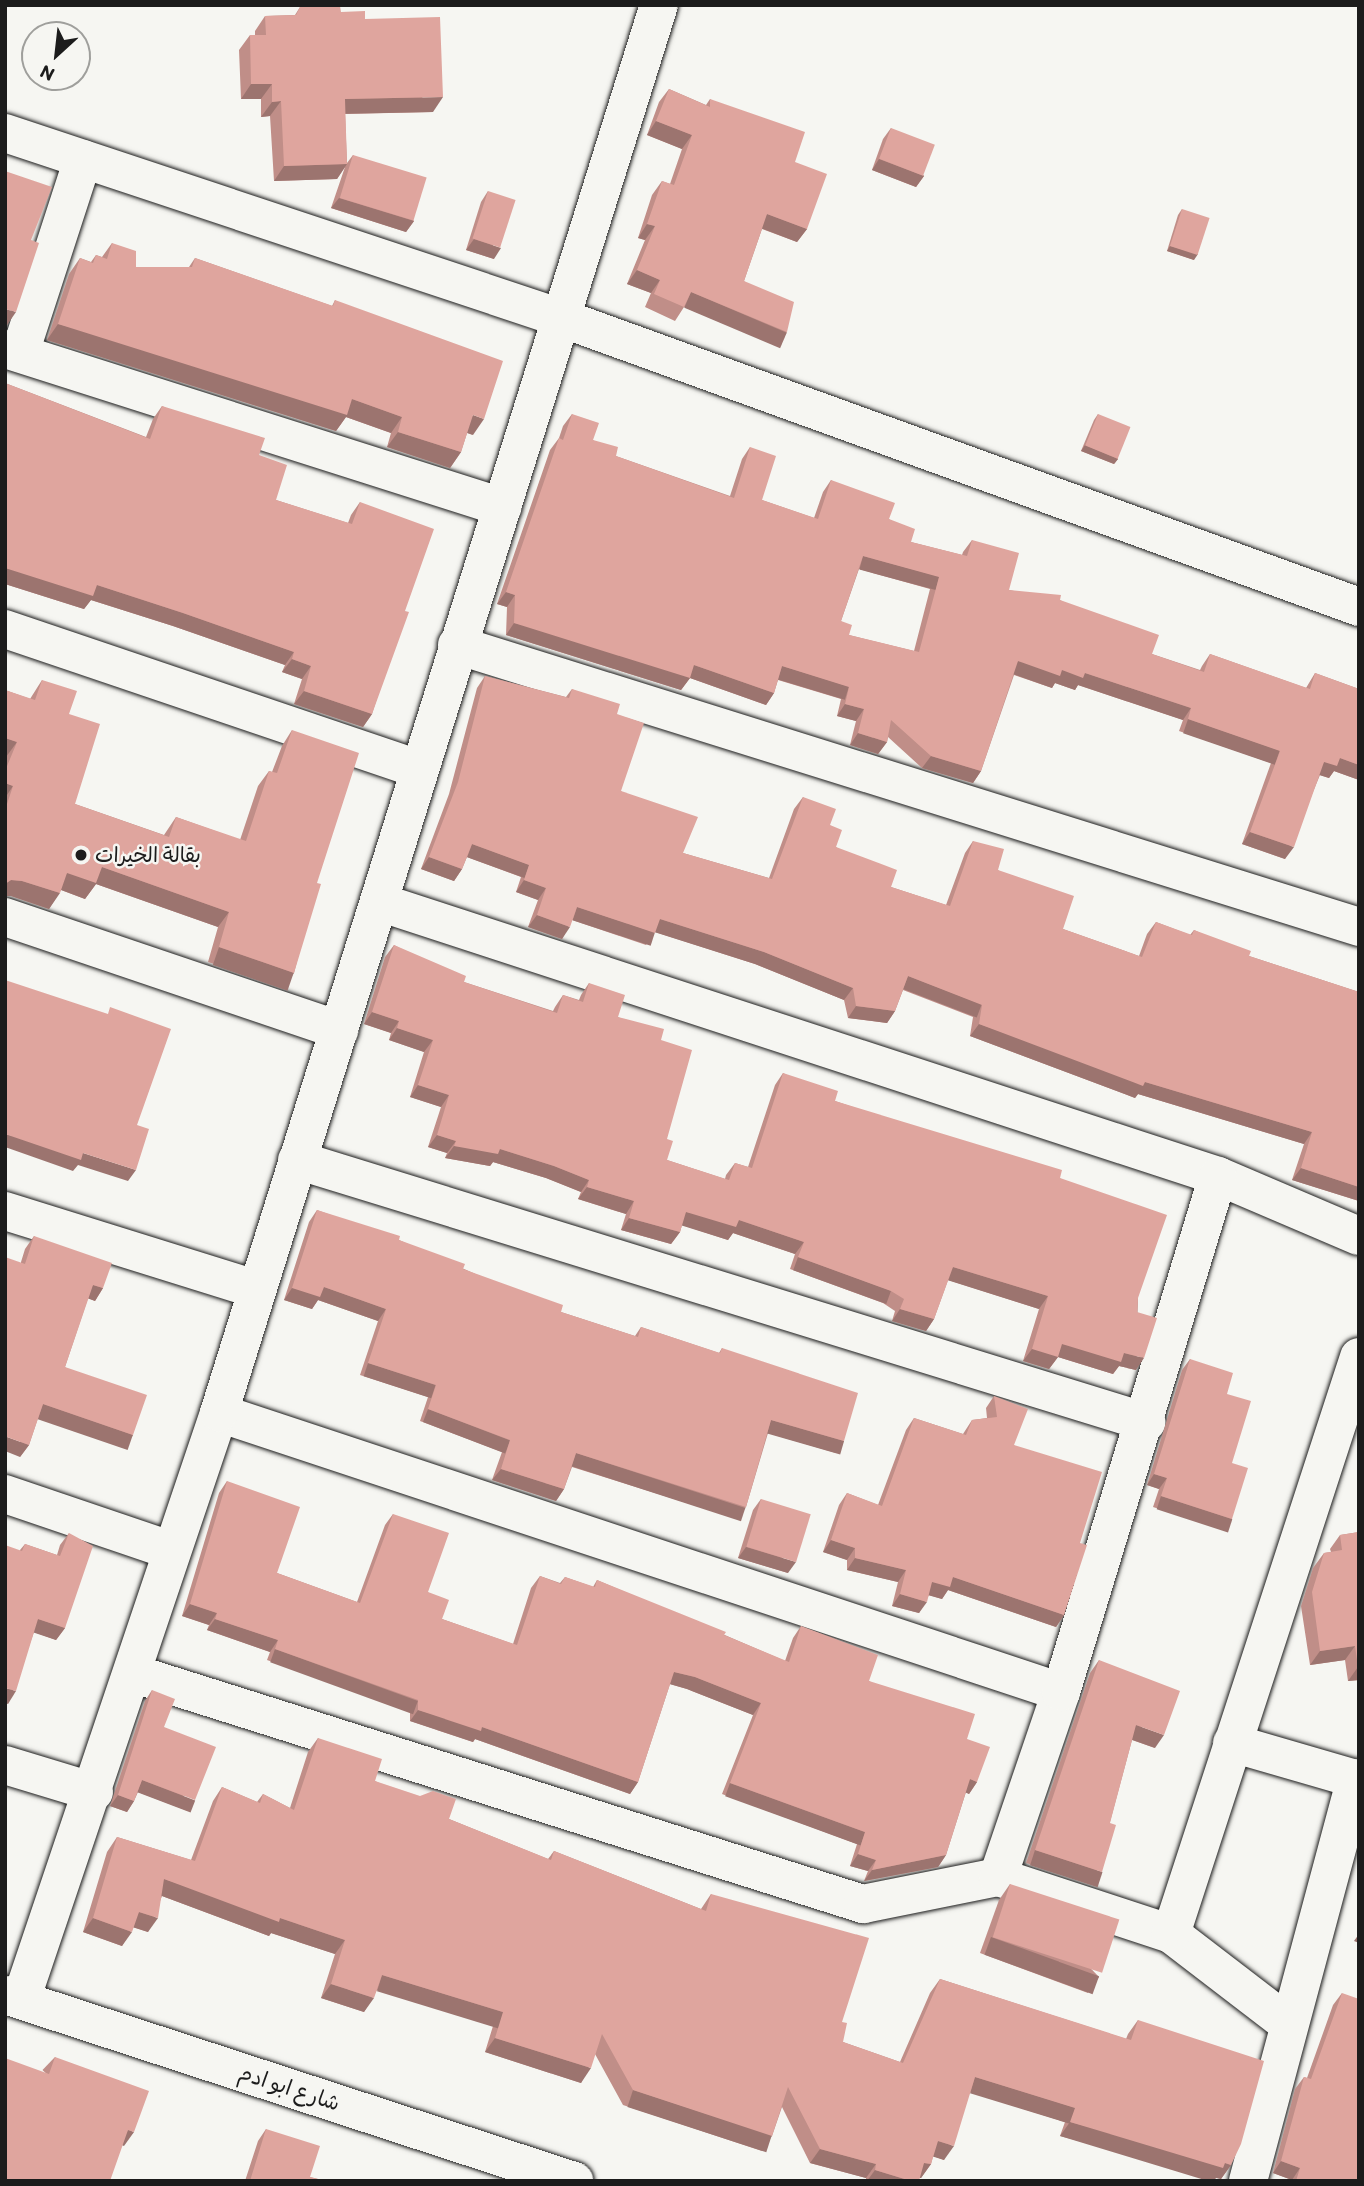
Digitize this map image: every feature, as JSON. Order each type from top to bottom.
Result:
[{"type":"street","points":[[13,1998],[94,1792],[219,1413],[255,1289],[339,1030],[457,645],[564,319],[659,5]]},
{"type":"street","points":[[5,133],[564,319],[1359,607]]},
{"type":"street","points":[[83,159],[13,351],[502,507]]},
{"type":"street","points":[[5,629],[418,769]]},
{"type":"street","points":[[457,645],[1359,927]]},
{"type":"street","points":[[379,902],[1218,1176],[1359,1236]]},
{"type":"street","points":[[5,916],[339,1030]]},
{"type":"street","points":[[297,1160],[1146,1422]]},
{"type":"street","points":[[998,1877],[1061,1692],[1146,1422],[1218,1176]]},
{"type":"street","points":[[5,1211],[255,1289]]},
{"type":"street","points":[[1171,1934],[1359,1357]]},
{"type":"street","points":[[219,1413],[1061,1692]]},
{"type":"street","points":[[5,1494],[172,1551]]},
{"type":"street","points":[[132,1673],[863,1904],[998,1877],[1171,1934],[1287,2023]]},
{"type":"street","points":[[1232,1744],[1357,1779],[1287,2023],[1248,2181]]},
{"type":"street","points":[[5,1765],[94,1792]]},
{"type":"street","name":"شارع ابو ادم","points":[[13,1998],[574,2181]]},
{"type":"building","points":[[340,6],[341,12],[365,11],[365,19],[440,17],[443,97],[345,99],[347,164],[284,166],[281,101],[272,102],[272,84],[251,84],[250,35],[266,35],[265,16],[296,15],[300,7]]},
{"type":"building","points":[[669,89],[710,107],[710,99],[805,132],[795,162],[827,174],[807,229],[767,214],[744,281],[794,302],[787,332],[691,292],[684,307],[654,294],[660,280],[637,270],[655,226],[647,224],[662,181],[674,185],[692,135],[656,121]]},
{"type":"building","points":[[891,128],[935,145],[923,176],[879,159]]},
{"type":"building","points":[[353,155],[427,178],[413,221],[340,198]]},
{"type":"building","points":[[5,171],[52,187],[31,240],[39,243],[16,312],[5,309]]},
{"type":"building","points":[[488,191],[516,200],[500,248],[473,239]]},
{"type":"building","points":[[1182,209],[1210,218],[1198,255],[1170,246]]},
{"type":"building","points":[[112,243],[136,251],[136,267],[192,267],[195,258],[333,306],[335,300],[503,361],[484,419],[473,415],[461,452],[398,432],[402,417],[352,399],[347,415],[58,324],[80,258],[93,263],[96,255],[107,259]]},
{"type":"building","points":[[5,383],[150,439],[162,406],[265,438],[259,455],[287,465],[276,500],[352,524],[360,502],[434,529],[405,611],[409,612],[372,714],[304,691],[311,666],[292,659],[294,652],[97,585],[93,596],[5,568]]},
{"type":"building","points":[[572,414],[599,423],[593,440],[618,447],[616,456],[734,498],[750,447],[776,456],[762,500],[818,519],[831,480],[895,503],[889,519],[915,529],[911,542],[967,556],[972,540],[1019,553],[1009,590],[1061,595],[1060,600],[1159,635],[1152,654],[1204,672],[1210,654],[1310,689],[1315,673],[1359,689],[1359,765],[1340,758],[1337,766],[1324,762],[1294,847],[1250,832],[1280,751],[1188,719],[1191,708],[1085,673],[1083,678],[1062,670],[1060,676],[1018,661],[981,771],[931,756],[891,720],[887,742],[858,733],[864,709],[845,704],[849,687],[782,666],[774,693],[694,665],[690,678],[514,623],[515,595],[506,592],[559,438],[563,440]],"holes":[[[863,556],[939,577],[919,652],[849,635],[852,625],[841,621]]]},
{"type":"building","points":[[1098,414],[1130,427],[1118,459],[1085,446]]},
{"type":"building","points":[[485,676],[569,698],[572,689],[620,704],[617,714],[644,723],[621,791],[698,817],[683,853],[772,879],[803,797],[836,809],[830,825],[842,830],[836,847],[897,870],[891,887],[950,906],[973,841],[1004,849],[998,870],[1074,896],[1063,929],[1142,957],[1156,922],[1192,935],[1194,930],[1251,951],[1249,956],[1359,992],[1359,1187],[1301,1168],[1312,1132],[1145,1082],[1143,1086],[979,1024],[982,1005],[908,976],[895,1011],[856,1006],[853,988],[764,952],[660,919],[655,933],[577,907],[570,927],[537,915],[546,888],[524,880],[529,865],[472,844],[462,869],[429,857],[458,782]]},
{"type":"building","points":[[42,680],[77,691],[69,714],[100,724],[75,804],[169,837],[176,817],[246,841],[269,771],[277,773],[292,730],[359,753],[317,883],[321,884],[294,973],[219,947],[229,912],[102,867],[96,883],[67,873],[60,893],[22,881],[11,880],[5,884],[5,810],[13,786],[5,783],[5,771],[17,742],[5,738],[5,690],[35,700]]},
{"type":"building","points":[[394,945],[466,976],[464,982],[557,1013],[563,995],[583,1002],[589,983],[625,995],[618,1017],[664,1029],[661,1040],[692,1050],[667,1139],[673,1141],[667,1160],[729,1180],[735,1163],[752,1168],[783,1073],[838,1091],[835,1101],[1062,1170],[1060,1178],[1167,1215],[1138,1298],[1137,1312],[1157,1318],[1144,1358],[1124,1353],[1121,1362],[1062,1344],[1058,1357],[1032,1349],[1048,1296],[953,1267],[934,1319],[900,1309],[904,1299],[891,1291],[798,1257],[804,1242],[739,1220],[736,1227],[686,1212],[680,1232],[629,1218],[634,1201],[587,1187],[589,1180],[554,1166],[500,1149],[498,1154],[454,1146],[456,1141],[437,1135],[449,1095],[418,1085],[433,1040],[397,1028],[399,1021],[372,1012]]},
{"type":"building","points":[[5,980],[108,1014],[110,1007],[171,1029],[137,1125],[149,1129],[136,1170],[83,1153],[81,1160],[5,1134]]},
{"type":"building","points":[[317,1210],[400,1236],[399,1240],[465,1264],[463,1269],[563,1305],[561,1312],[638,1337],[641,1327],[720,1353],[722,1348],[858,1393],[844,1441],[771,1420],[746,1507],[576,1453],[564,1489],[501,1469],[510,1440],[428,1409],[436,1385],[368,1363],[386,1309],[324,1287],[320,1297],[292,1288]]},
{"type":"building","points":[[34,1236],[112,1263],[103,1288],[93,1285],[65,1367],[147,1395],[133,1435],[43,1404],[29,1445],[7,1437],[5,1439],[5,1257],[25,1264]]},
{"type":"building","points":[[1190,1359],[1233,1373],[1227,1394],[1251,1401],[1232,1463],[1248,1468],[1232,1519],[1161,1496],[1167,1478],[1154,1474]]},
{"type":"building","points":[[994,1396],[1028,1409],[1014,1445],[1102,1472],[1080,1543],[1087,1545],[1064,1615],[953,1577],[950,1587],[932,1582],[927,1602],[900,1594],[906,1570],[855,1558],[855,1548],[831,1540],[847,1493],[882,1506],[914,1418],[966,1435],[972,1420],[997,1417]]},
{"type":"building","points":[[227,1481],[300,1507],[277,1573],[360,1603],[393,1514],[449,1533],[428,1592],[449,1600],[442,1619],[517,1645],[540,1576],[561,1584],[565,1577],[595,1587],[597,1580],[726,1632],[724,1635],[789,1662],[801,1626],[878,1655],[869,1681],[975,1714],[967,1739],[990,1747],[977,1782],[970,1779],[946,1855],[872,1870],[876,1860],[858,1854],[865,1832],[730,1783],[761,1703],[695,1677],[674,1672],[638,1782],[482,1727],[481,1731],[418,1710],[418,1700],[275,1649],[278,1640],[215,1619],[217,1613],[190,1604]]},
{"type":"building","points":[[761,1499],[811,1514],[796,1562],[746,1547]]},
{"type":"building","points":[[1359,1532],[1358,1667],[1355,1646],[1320,1651],[1312,1592],[1324,1553],[1342,1550],[1340,1535]]},
{"type":"building","points":[[69,1533],[93,1546],[65,1628],[38,1619],[16,1691],[5,1688],[5,1545],[22,1551],[25,1544],[60,1556]]},
{"type":"building","points":[[1099,1660],[1180,1691],[1164,1735],[1136,1725],[1110,1823],[1116,1825],[1102,1872],[1035,1850]]},
{"type":"building","points":[[152,1690],[175,1699],[164,1727],[216,1747],[195,1800],[142,1780],[134,1801],[118,1795]]},
{"type":"building","points":[[318,1738],[382,1759],[375,1781],[420,1796],[433,1791],[456,1799],[449,1819],[551,1860],[554,1851],[706,1911],[711,1894],[869,1938],[842,2022],[847,2023],[843,2042],[903,2063],[940,1979],[1131,2040],[1138,2020],[1264,2061],[1241,2144],[1231,2165],[1225,2163],[1223,2168],[1070,2122],[1075,2108],[975,2077],[954,2146],[938,2141],[931,2164],[924,2163],[919,2181],[911,2181],[875,2170],[876,2164],[820,2149],[788,2087],[772,2136],[633,2090],[602,2034],[591,2068],[495,2038],[503,2012],[382,1975],[374,1998],[331,1984],[345,1940],[280,1918],[279,1922],[164,1879],[158,1918],[139,1912],[132,1932],[93,1918],[117,1837],[195,1861],[222,1787],[260,1803],[263,1794],[294,1810]]},
{"type":"building","points":[[1010,1884],[1119,1920],[1102,1973],[993,1937]]},
{"type":"building","points":[[1342,1993],[1359,1999],[1359,2181],[1296,2181],[1300,2168],[1281,2161],[1304,2077],[1311,2079]]},
{"type":"building","points":[[55,2057],[149,2091],[134,2132],[128,2130],[110,2181],[5,2181],[5,2058],[49,2074]]},
{"type":"building","points":[[266,2129],[320,2146],[310,2177],[326,2181],[250,2181]]},
{"type":"place","name":"بقالة الخيرات","points":[[81,855]]}]
